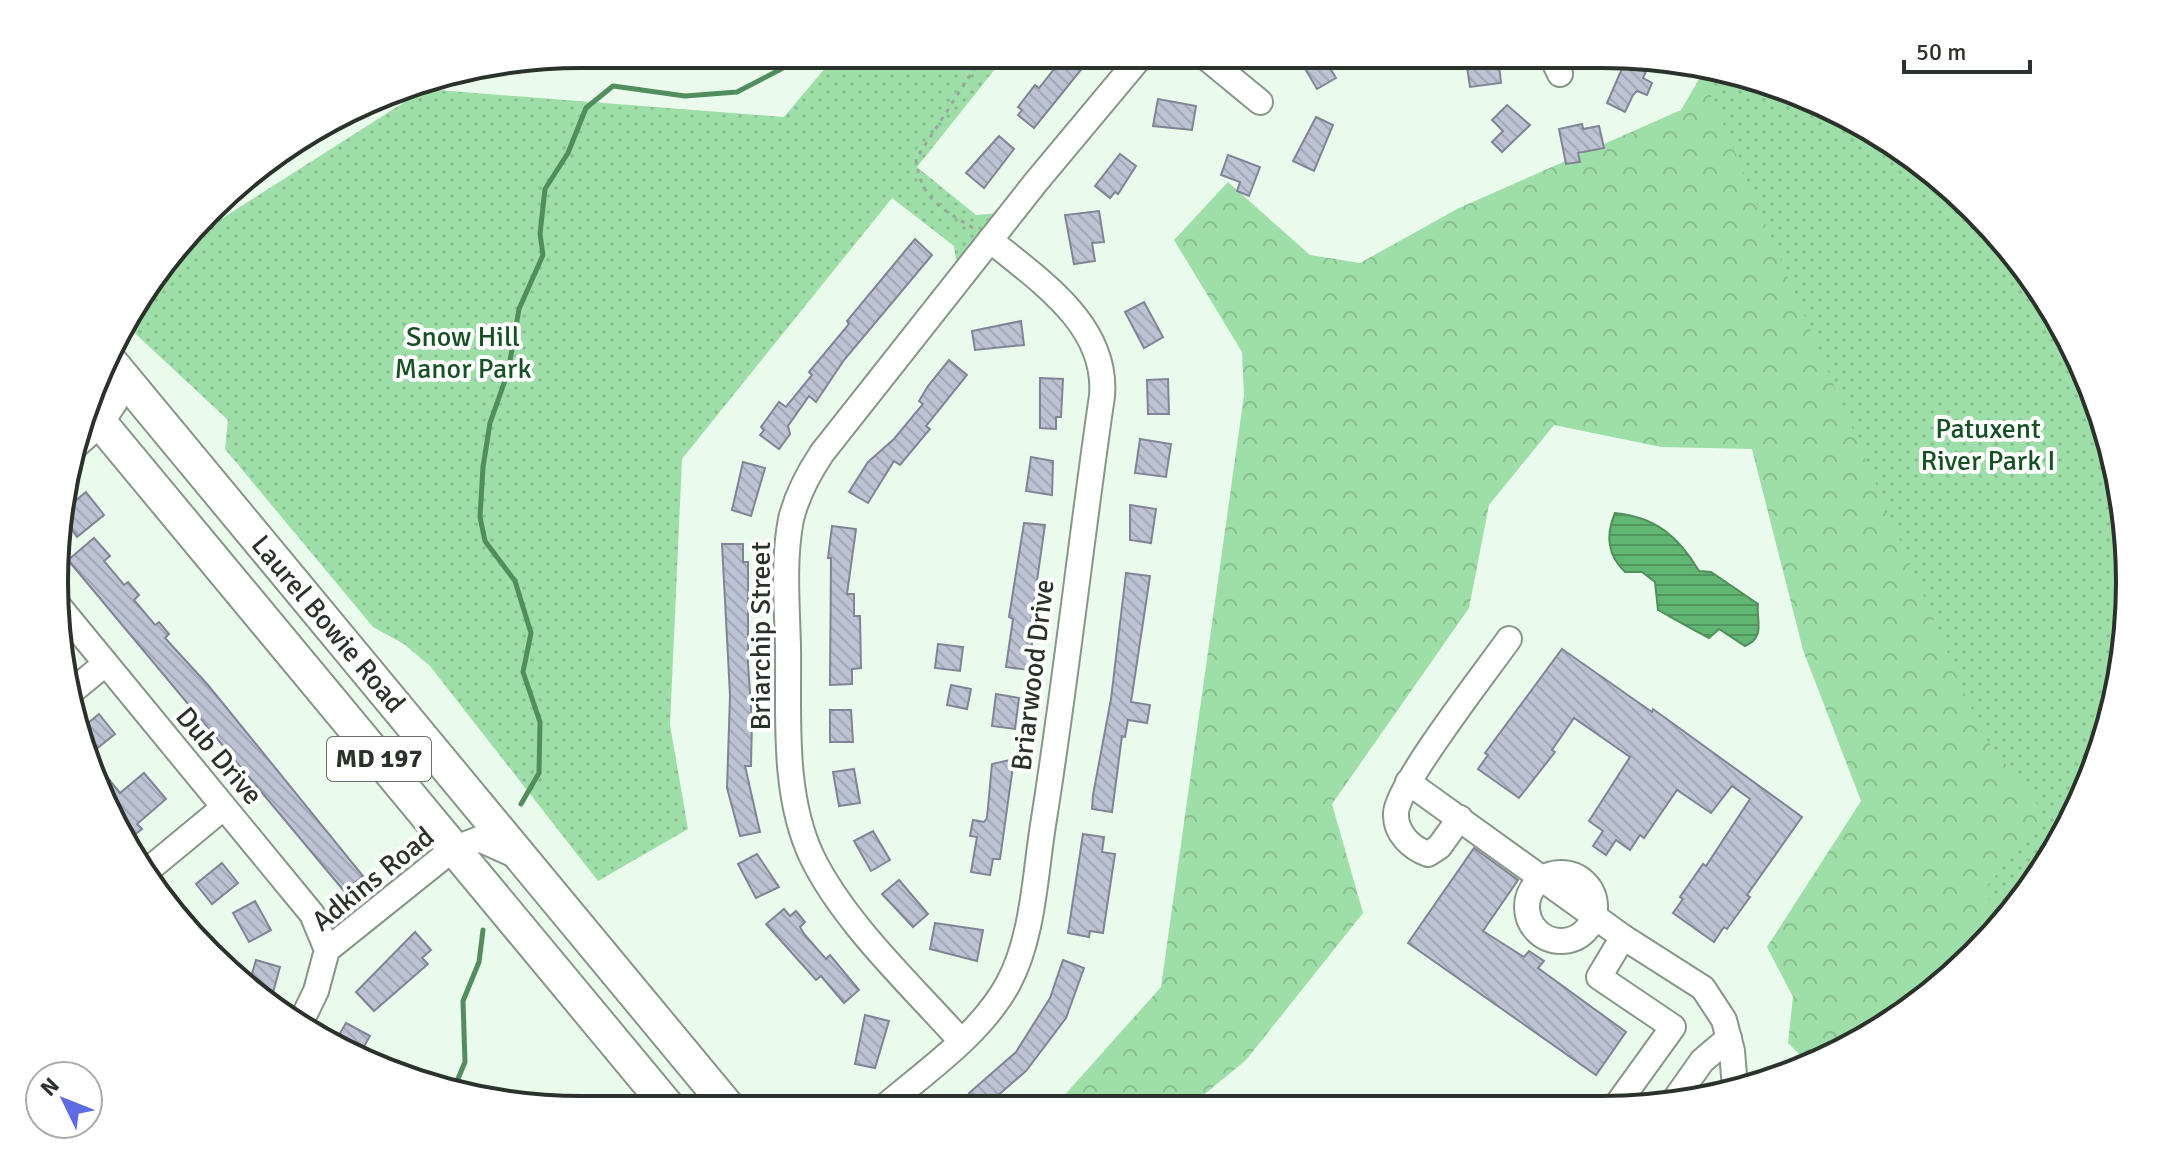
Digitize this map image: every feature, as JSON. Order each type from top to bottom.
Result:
[{"type":"main road","name":"Laurel Bowie Road","points":[[115,367],[719,1096]]},
{"type":"main road","name":"Laurel Bowie Road","points":[[95,416],[659,1096]]},
{"type":"street","name":"Briarchip Street","points":[[961,1041],[836,896],[804,836],[794,786],[786,570],[792,519],[809,472],[990,240],[1131,68]]},
{"type":"street","points":[[1219,68],[1260,102]]},
{"type":"street","name":"Briarwood Drive","points":[[897,1096],[961,1041],[999,998],[1022,945],[1055,754],[1103,383],[1101,357],[1082,323],[990,240]]},
{"type":"street","points":[[96,416],[115,402],[106,388]]},
{"type":"street","name":"Dub Drive","points":[[69,619],[312,914],[327,950]]},
{"type":"street","points":[[1460,818],[1439,847],[1428,854],[1414,849],[1397,822],[1399,800],[1408,782],[1509,639]]},
{"type":"street","points":[[79,686],[105,664]]},
{"type":"street","points":[[1408,782],[1623,937],[1703,988],[1720,1010],[1729,1038],[1734,1078]]},
{"type":"street","points":[[153,865],[223,808]]},
{"type":"street","name":"Adkins Road","points":[[305,1014],[316,991],[327,950],[453,849],[479,839],[523,859]]},
{"type":"street","points":[[1542,879],[1530,894],[1527,906],[1534,927],[1542,935],[1552,940],[1575,938],[1584,932],[1594,915]]},
{"type":"street","points":[[1623,937],[1599,977],[1673,1027],[1624,1095]]},
{"type":"street","points":[[1682,1090],[1702,1061],[1729,1038]]},
{"type":"path","points":[[975,68],[916,159],[919,182],[934,203],[990,240]]},
{"type":"green space","name":"Snow Hill Manor Park","points":[[825,68],[996,68],[917,167],[976,215],[1000,213],[957,268],[954,246],[892,198],[682,459],[670,725],[688,829],[598,881],[430,666],[404,644],[373,627],[225,449],[228,420],[133,332],[174,269],[216,222],[417,95],[435,90],[784,117]]},
{"type":"green space","points":[[1702,78],[1799,107],[1888,155],[1941,196],[2010,269],[2047,325],[2077,385],[2098,449],[2112,515],[2116,582],[2112,649],[2098,715],[2077,779],[2029,868],[1988,921],[1915,990],[1859,1027],[1801,1056],[1788,1043],[1793,997],[1767,947],[1861,801],[1803,650],[1752,449],[1661,447],[1554,425],[1489,505],[1469,608],[1332,804],[1363,913],[1246,1060],[1202,1096],[1064,1096],[1161,987],[1244,395],[1242,352],[1174,240],[1228,182],[1310,255],[1360,263],[1459,208],[1681,110]]},
{"type":"green space","name":"Patuxent River Park I","points":[[1704,78],[1799,107],[1859,137],[1915,174],[1965,219],[2010,269],[2047,325],[2077,385],[2098,449],[2112,515],[2116,582],[2112,649],[2098,715],[2077,779],[2047,839],[1998,909],[1982,892],[2041,819],[2040,808],[1982,734]]},
{"type":"shaded area","points":[[1615,513],[1643,519],[1665,531],[1683,548],[1699,571],[1711,572],[1758,604],[1759,628],[1756,638],[1745,646],[1719,629],[1709,638],[1658,610],[1655,582],[1642,572],[1625,572],[1615,559],[1609,536]]},
{"type":"building","points":[[1055,68],[1082,68],[1034,128],[1018,115],[1022,110],[1018,107],[1035,85],[1039,88]]},
{"type":"building","points":[[1305,68],[1330,68],[1336,78],[1317,89]]},
{"type":"building","points":[[1467,68],[1499,68],[1501,83],[1470,87]]},
{"type":"building","points":[[1622,69],[1647,70],[1643,78],[1652,83],[1647,95],[1637,91],[1625,112],[1607,103]]},
{"type":"building","points":[[1158,99],[1196,106],[1192,130],[1153,126]]},
{"type":"building","points":[[1507,105],[1530,125],[1502,152],[1492,142],[1503,131],[1492,120]]},
{"type":"building","points":[[1316,117],[1333,125],[1314,171],[1293,161]]},
{"type":"building","points":[[1582,124],[1583,129],[1599,126],[1604,148],[1578,153],[1580,162],[1566,164],[1559,129]]},
{"type":"building","points":[[999,136],[1014,149],[984,188],[966,173]]},
{"type":"building","points":[[1120,154],[1136,166],[1118,194],[1115,192],[1110,198],[1095,186]]},
{"type":"building","points":[[1228,155],[1260,167],[1249,196],[1237,191],[1240,182],[1221,175]]},
{"type":"building","points":[[1099,211],[1104,242],[1092,243],[1095,261],[1074,264],[1065,215]]},
{"type":"building","points":[[915,239],[932,255],[844,360],[816,402],[809,396],[788,426],[790,434],[779,449],[760,435],[764,430],[761,427],[779,402],[786,407],[812,375],[809,372],[849,324],[847,321]]},
{"type":"building","points":[[1144,302],[1163,337],[1144,348],[1125,312]]},
{"type":"building","points":[[1021,321],[1024,345],[975,350],[972,331]]},
{"type":"building","points":[[949,360],[967,375],[926,426],[930,429],[900,465],[894,461],[868,503],[849,492],[868,462],[894,439],[923,404],[919,401]]},
{"type":"building","points":[[1040,378],[1063,379],[1061,417],[1056,417],[1056,429],[1040,428]]},
{"type":"building","points":[[1168,379],[1169,414],[1148,414],[1147,380]]},
{"type":"building","points":[[1140,439],[1171,444],[1166,477],[1135,473]]},
{"type":"building","points":[[1031,457],[1053,461],[1052,495],[1026,491]]},
{"type":"building","points":[[743,462],[765,468],[751,516],[732,510]]},
{"type":"building","points":[[86,492],[104,515],[77,537],[71,528],[74,502]]},
{"type":"building","points":[[1130,505],[1156,509],[1151,543],[1130,540]]},
{"type":"building","points":[[1024,523],[1045,525],[1029,636],[1033,637],[1028,670],[1006,667],[1013,619],[1009,617]]},
{"type":"building","points":[[832,526],[856,529],[847,594],[854,594],[854,616],[860,616],[861,668],[852,669],[852,684],[830,685],[831,558],[828,558]]},
{"type":"building","points":[[94,538],[110,556],[104,561],[124,585],[128,582],[139,595],[134,600],[155,625],[159,622],[169,634],[165,638],[208,685],[363,876],[344,891],[69,559]]},
{"type":"building","points":[[722,544],[743,544],[743,562],[748,562],[748,664],[752,720],[751,766],[745,766],[760,832],[740,836],[727,788],[730,695]]},
{"type":"building","points":[[1126,573],[1150,576],[1131,702],[1150,705],[1147,723],[1128,720],[1125,737],[1122,736],[1112,812],[1092,809],[1111,699]]},
{"type":"building","points":[[938,644],[963,647],[960,671],[935,668]]},
{"type":"building","points":[[1562,649],[1652,712],[1653,709],[1802,817],[1747,895],[1750,897],[1714,942],[1673,913],[1683,899],[1680,897],[1703,864],[1706,866],[1750,799],[1732,786],[1711,813],[1677,790],[1644,838],[1640,835],[1630,850],[1616,840],[1606,855],[1593,846],[1603,831],[1589,821],[1630,757],[1574,718],[1552,750],[1555,752],[1519,798],[1478,769],[1488,755],[1485,753]]},
{"type":"building","points":[[951,685],[971,689],[967,709],[947,705]]},
{"type":"building","points":[[996,694],[1019,698],[1015,729],[992,726]]},
{"type":"building","points":[[830,710],[851,710],[853,742],[830,742]]},
{"type":"building","points":[[99,714],[115,734],[96,749],[88,723]]},
{"type":"building","points":[[1014,759],[1000,859],[993,859],[990,875],[971,872],[977,837],[970,836],[973,820],[984,822],[987,818],[992,764]]},
{"type":"building","points":[[854,769],[860,803],[839,806],[833,772]]},
{"type":"building","points":[[144,773],[166,799],[137,824],[142,829],[135,835],[106,775],[120,793]]},
{"type":"building","points":[[873,831],[890,860],[871,871],[854,841]]},
{"type":"building","points":[[1083,834],[1104,837],[1102,852],[1115,854],[1103,933],[1090,931],[1089,937],[1068,933]]},
{"type":"building","points":[[1474,848],[1518,880],[1483,931],[1524,957],[1529,951],[1544,961],[1538,968],[1626,1032],[1596,1075],[1408,943]]},
{"type":"building","points":[[757,854],[779,887],[756,898],[738,864]]},
{"type":"building","points":[[222,863],[238,883],[212,904],[196,884]]},
{"type":"building","points":[[899,880],[928,914],[913,927],[882,894]]},
{"type":"building","points":[[255,901],[271,930],[249,942],[233,913]]},
{"type":"building","points":[[784,909],[790,916],[796,911],[805,922],[800,927],[804,934],[826,959],[830,955],[859,990],[844,1003],[821,976],[816,980],[766,924]]},
{"type":"building","points":[[935,923],[983,930],[977,961],[930,949]]},
{"type":"building","points":[[415,932],[431,950],[422,958],[428,964],[374,1011],[356,992]]},
{"type":"building","points":[[256,960],[280,967],[273,993],[252,975]]},
{"type":"building","points":[[1063,960],[1084,968],[1066,1018],[1026,1071],[997,1096],[971,1096],[969,1093],[1016,1052],[1050,998]]},
{"type":"building","points":[[865,1015],[889,1021],[875,1068],[855,1064]]},
{"type":"building","points":[[346,1023],[370,1036],[364,1047],[339,1035]]},
{"type":"waterway","points":[[521,804],[539,773],[540,722],[523,672],[531,633],[515,581],[485,541],[480,517],[490,423],[508,372],[519,309],[543,255],[540,234],[545,189],[568,153],[586,108],[613,86],[685,96],[737,92],[783,68]]},
{"type":"waterway","points":[[457,1080],[465,1062],[463,1001],[479,962],[483,930]]}]
